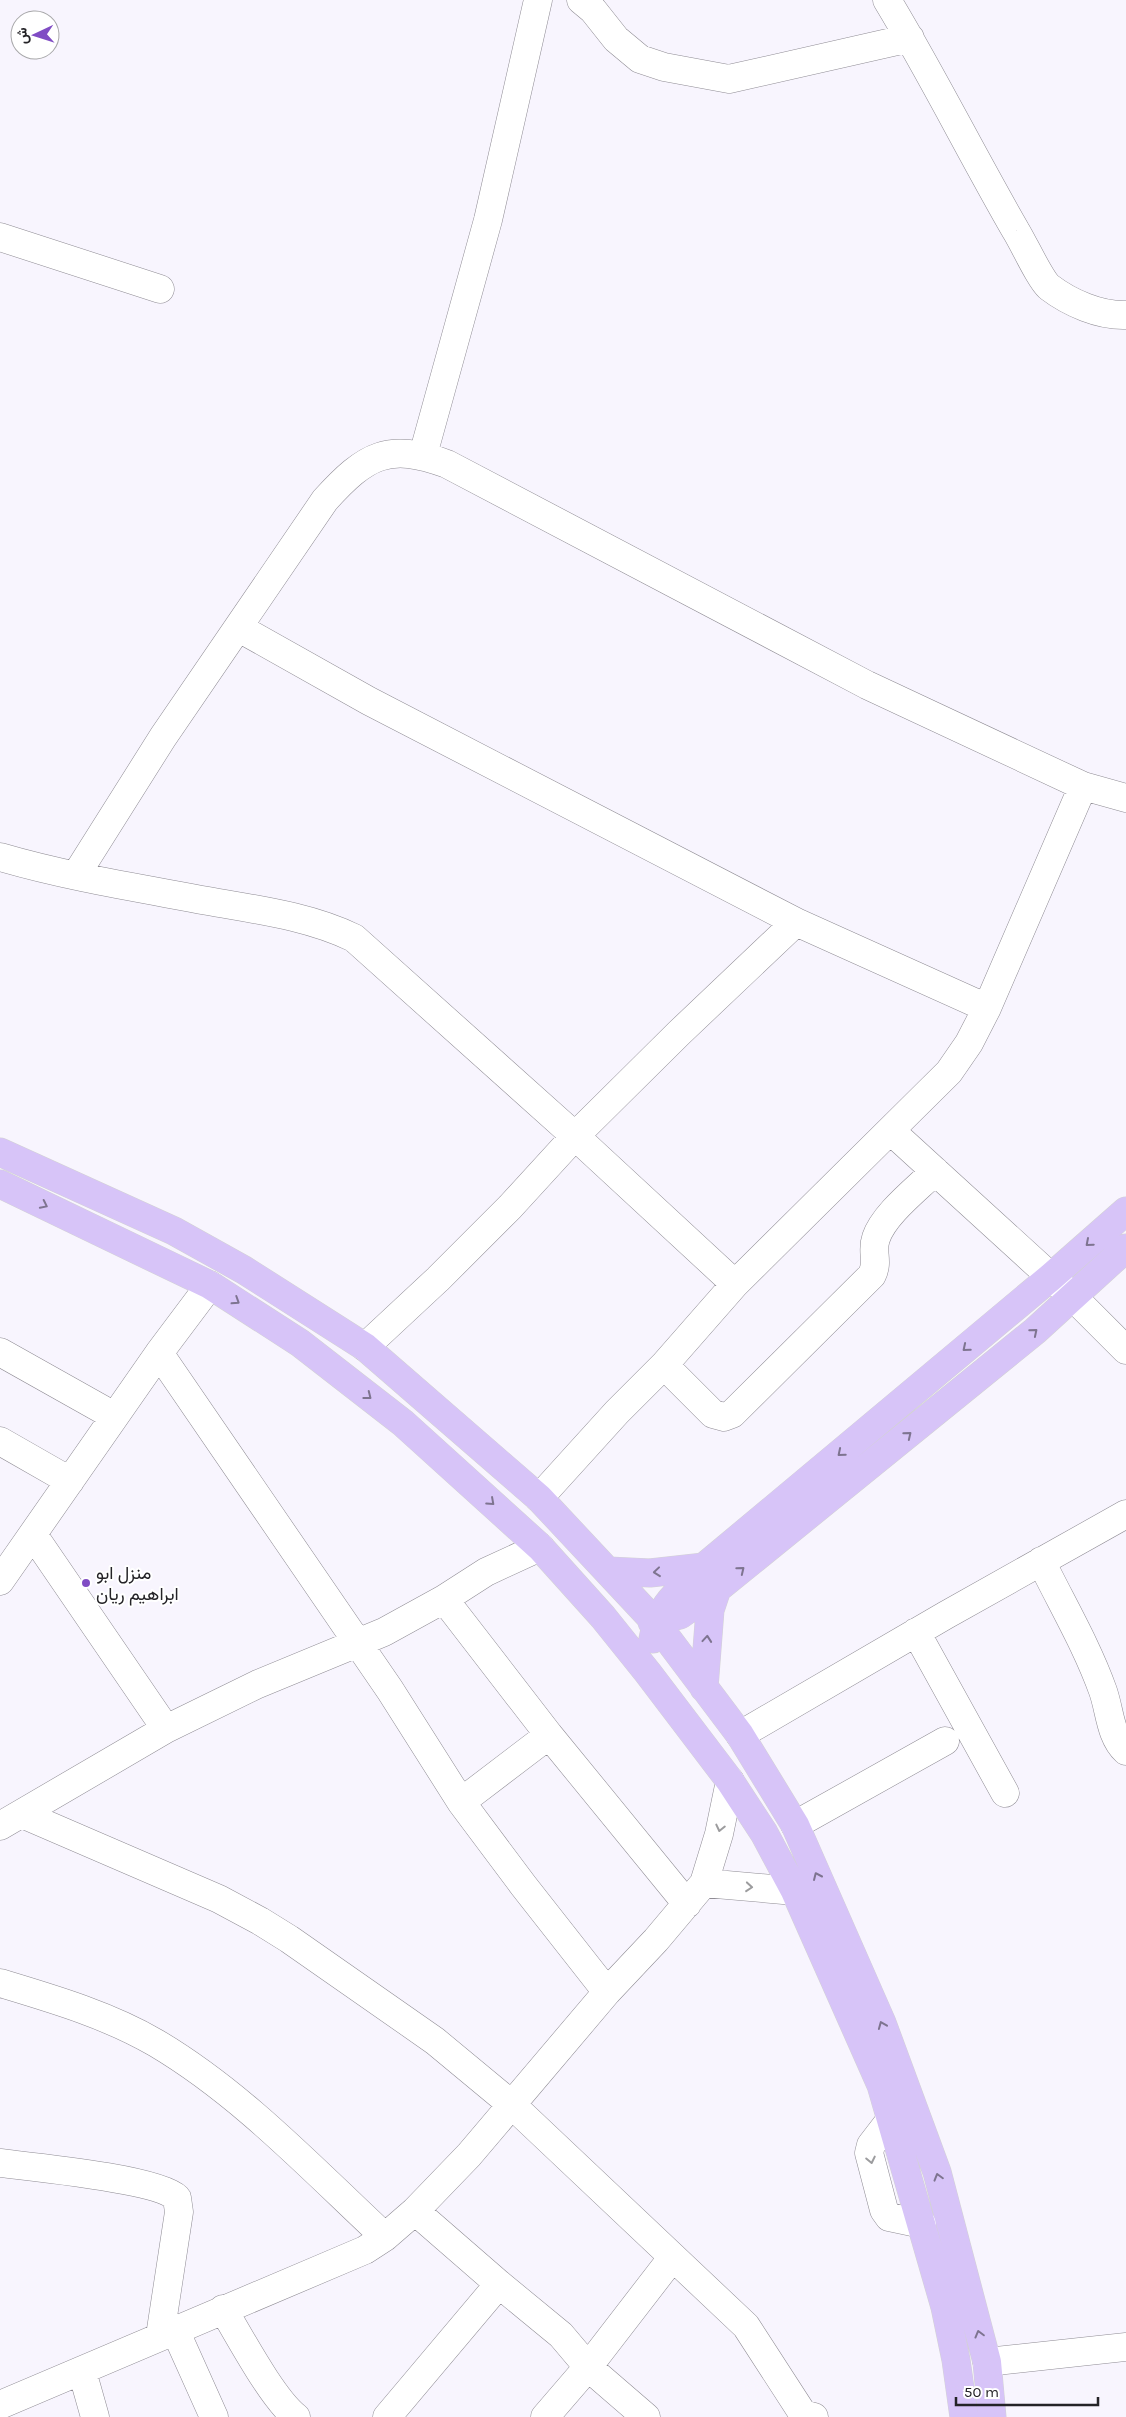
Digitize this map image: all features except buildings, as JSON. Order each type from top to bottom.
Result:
[{"type":"main road","points":[[0,1152],[174,1231],[244,1270],[365,1346],[539,1498],[655,1622],[740,1735],[795,1825],[882,2023],[937,2172],[987,2362],[992,2417]]},
{"type":"main road","points":[[0,1184],[210,1284],[300,1343],[403,1423],[540,1547],[603,1617],[648,1672],[730,1780],[764,1833],[795,1891],[881,2086],[945,2307],[956,2360],[964,2417]]},
{"type":"main road","points":[[704,1688],[711,1578],[1126,1211]]},
{"type":"main road","points":[[648,1672],[655,1622],[668,1602],[711,1578],[1035,1331],[1074,1298],[1126,1248]]},
{"type":"main road","points":[[609,1571],[711,1578]]},
{"type":"main road","points":[[603,1617],[655,1622]]},
{"type":"street","points":[[423,455],[488,220],[538,0]]},
{"type":"street","points":[[581,0],[593,10],[616,39],[640,59],[664,67],[729,79],[910,38]]},
{"type":"street","points":[[887,0],[910,38],[986,179],[1048,286],[1087,308],[1113,315],[1126,315]]},
{"type":"street","points":[[0,237],[160,290]]},
{"type":"street","points":[[76,875],[163,738],[326,500],[358,467],[380,456],[396,453],[423,455],[471,476],[866,684],[1083,786],[1126,798]]},
{"type":"street","points":[[240,628],[369,701],[796,922],[987,1008]]},
{"type":"street","points":[[539,1498],[617,1412],[664,1365],[735,1284],[949,1072],[970,1043],[987,1008],[1083,786]]},
{"type":"street","points":[[0,857],[76,875],[282,914],[329,926],[354,938],[575,1136],[735,1284]]},
{"type":"street","points":[[365,1346],[445,1273],[510,1207],[575,1136],[679,1032],[796,922]]},
{"type":"street","points":[[891,1131],[1074,1298],[1126,1350]]},
{"type":"street","points":[[664,1365],[713,1414],[724,1417],[732,1414],[872,1276],[877,1266],[874,1253],[880,1226],[935,1171]]},
{"type":"street","points":[[0,1581],[34,1536],[114,1416],[210,1284]]},
{"type":"street","points":[[0,1352],[114,1416]]},
{"type":"street","points":[[158,1354],[390,1690],[461,1802],[607,1992]]},
{"type":"street","points":[[0,1442],[70,1481]]},
{"type":"street","points":[[740,1735],[916,1632],[1126,1514]]},
{"type":"street","points":[[34,1536],[166,1729]]},
{"type":"street","points":[[11,1820],[166,1729],[258,1684],[358,1644],[444,1599],[486,1572],[540,1547]]},
{"type":"street","points":[[1041,1561],[1088,1656],[1104,1692],[1115,1736],[1126,1751]]},
{"type":"street","points":[[444,1599],[548,1735],[687,1904]]},
{"type":"street","points":[[916,1632],[1004,1793]]},
{"type":"street","points":[[461,1802],[548,1735]]},
{"type":"street","points":[[795,1825],[945,1741]]},
{"type":"street","points":[[0,2405],[365,2250],[385,2237],[415,2211],[469,2155],[607,1992],[656,1940],[704,1883],[719,1834],[730,1780]]},
{"type":"street","points":[[11,1820],[219,1899],[289,1939],[435,2041],[511,2104],[746,2326],[806,2416]]},
{"type":"street","points":[[704,1883],[795,1891]]},
{"type":"street","points":[[0,1983],[61,2001],[122,2026],[155,2043],[194,2068],[235,2098],[385,2237]]},
{"type":"street","points":[[0,2163],[124,2181],[162,2189],[177,2198],[179,2212],[168,2333],[214,2417]]},
{"type":"street","points":[[415,2211],[561,2335],[588,2367],[646,2417]]},
{"type":"street","points":[[545,2417],[588,2367],[672,2258]]},
{"type":"street","points":[[387,2417],[499,2284]]},
{"type":"street","points":[[223,2309],[292,2415]]},
{"type":"street","points":[[987,2362],[1126,2347]]},
{"type":"street","points":[[82,2371],[95,2417]]},
{"type":"place","name":"منزل ابو ابراهيم ريان","points":[[86,1583]]}]
